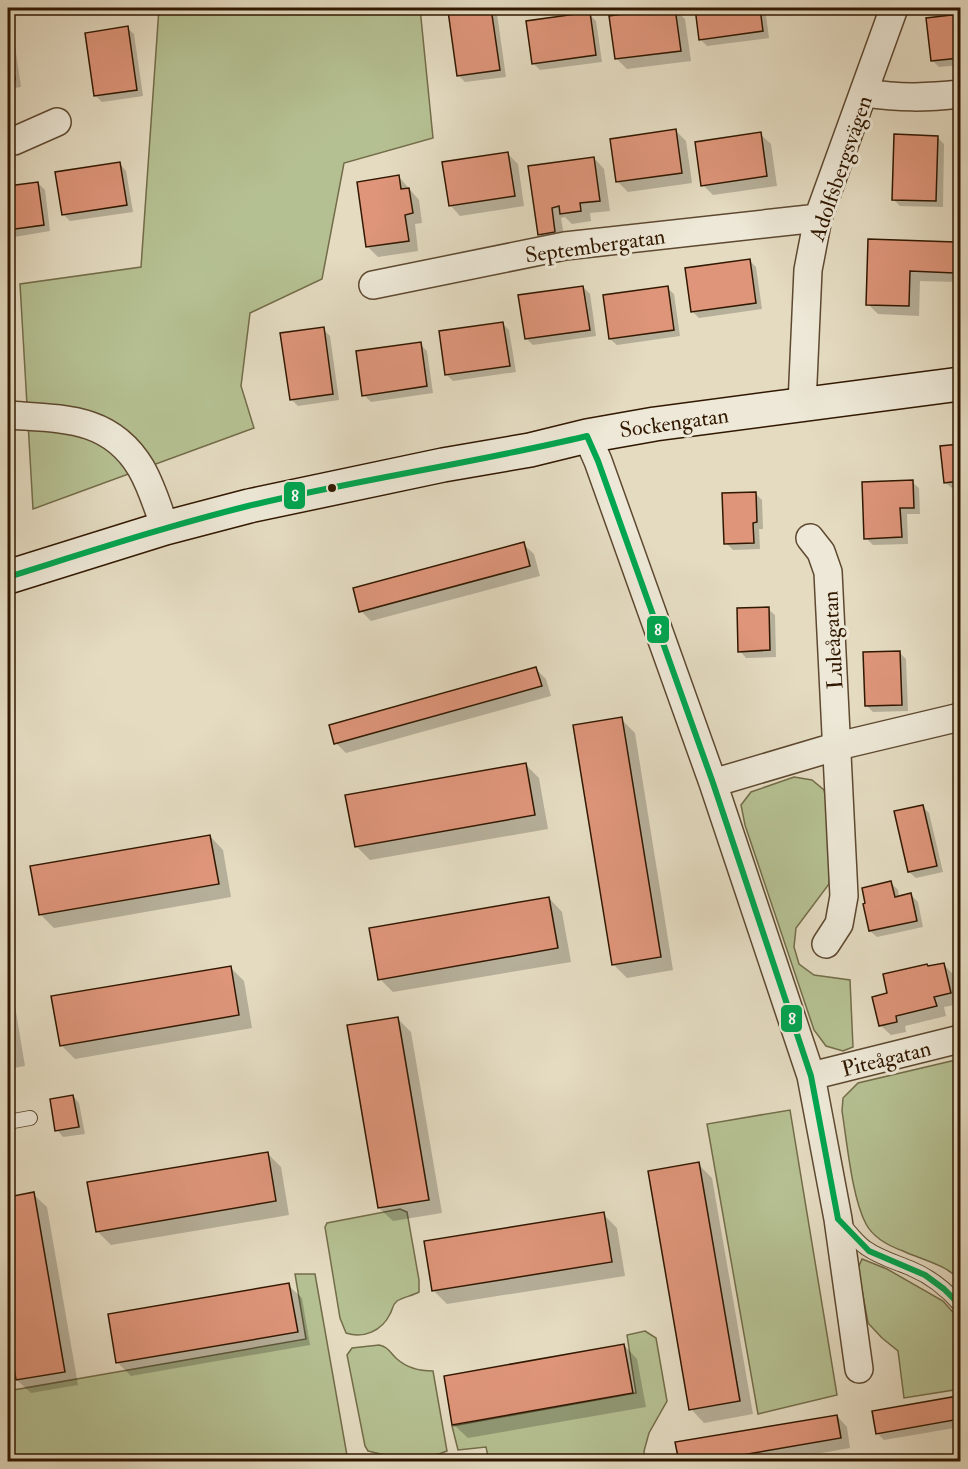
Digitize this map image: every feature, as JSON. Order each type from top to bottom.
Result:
[{"type":"street","name":"Adolfsbergsvägen","points":[[802,404],[808,270],[818,218],[894,8]]},
{"type":"street","points":[[865,93],[898,98],[926,98],[960,93]]},
{"type":"street","points":[[8,142],[57,122]]},
{"type":"street","name":"Septembergatan","points":[[374,285],[565,246],[818,218]]},
{"type":"street","name":"Sockengatan","points":[[8,577],[165,528],[249,506],[443,465],[655,424],[960,384]]},
{"type":"street","points":[[8,416],[75,422],[98,428],[114,436],[141,468],[165,528]]},
{"type":"street","points":[[587,436],[598,461],[713,783],[811,1076],[838,1219],[859,1369]]},
{"type":"street","name":"Luleågatan","points":[[810,538],[821,552],[828,572],[838,746],[843,896],[839,924],[826,944]]},
{"type":"street","points":[[713,783],[838,746],[960,717]]},
{"type":"street","name":"Piteågatan","points":[[811,1076],[960,1039]]},
{"type":"lane","points":[[8,1122],[30,1118]]},
{"type":"lane","points":[[838,1219],[865,1247],[890,1262],[913,1269],[932,1280],[960,1305]]},
{"type":"green space","points":[[159,8],[420,8],[433,138],[344,163],[322,279],[250,313],[241,386],[254,428],[33,509],[20,284],[141,267]]},
{"type":"green space","points":[[794,777],[812,780],[824,790],[828,807],[831,851],[829,884],[796,928],[794,947],[799,964],[814,975],[850,980],[853,1047],[843,1051],[826,1046],[814,1030],[745,825],[741,805],[751,792]]},
{"type":"green space","points":[[960,1059],[960,1280],[940,1266],[887,1244],[869,1229],[857,1200],[842,1111],[843,1098],[858,1083]]},
{"type":"green space","points":[[790,1110],[837,1395],[758,1414],[707,1124]]},
{"type":"green space","points":[[400,1209],[407,1212],[419,1292],[397,1301],[387,1320],[377,1329],[359,1335],[346,1333],[340,1318],[325,1227],[327,1223]]},
{"type":"green space","points":[[862,1259],[887,1269],[943,1301],[960,1320],[960,1389],[904,1398],[898,1351],[868,1323],[858,1268]]},
{"type":"green space","points":[[295,1274],[315,1274],[348,1461],[8,1461],[8,1391],[306,1339]]},
{"type":"green space","points":[[645,1331],[656,1338],[667,1401],[649,1433],[644,1451],[645,1461],[489,1461],[486,1447],[458,1450],[452,1426],[636,1393],[627,1335]]},
{"type":"green space","points":[[379,1345],[409,1367],[433,1371],[447,1451],[428,1456],[408,1457],[368,1451],[365,1446],[347,1355],[352,1348]]},
{"type":"building","points":[[491,8],[500,70],[457,76],[448,11]]},
{"type":"building","points":[[636,8],[675,8],[681,51],[615,59],[609,16],[636,12]]},
{"type":"building","points":[[695,8],[760,8],[763,31],[699,40]]},
{"type":"building","points":[[590,12],[596,55],[532,64],[526,21]]},
{"type":"building","points":[[960,14],[960,58],[931,61],[926,18]]},
{"type":"building","points":[[128,26],[137,90],[94,96],[85,33]]},
{"type":"building","points":[[8,27],[15,80],[8,82]]},
{"type":"building","points":[[676,129],[682,173],[616,182],[610,139]]},
{"type":"building","points":[[761,132],[767,176],[701,186],[695,142]]},
{"type":"building","points":[[894,134],[938,136],[936,201],[892,200]]},
{"type":"building","points":[[508,152],[515,196],[449,206],[442,162]]},
{"type":"building","points":[[594,157],[600,201],[580,203],[581,211],[560,214],[559,206],[552,208],[555,232],[538,235],[528,166]]},
{"type":"building","points":[[120,162],[127,205],[62,215],[55,172]]},
{"type":"building","points":[[399,175],[401,189],[409,188],[413,213],[405,215],[409,241],[366,247],[357,182]]},
{"type":"building","points":[[38,182],[44,225],[8,230],[8,186]]},
{"type":"building","points":[[868,239],[955,242],[954,273],[910,271],[909,306],[866,305]]},
{"type":"building","points":[[750,259],[756,303],[691,312],[685,268]]},
{"type":"building","points":[[583,286],[590,330],[525,339],[518,295]]},
{"type":"building","points":[[668,286],[674,330],[609,339],[603,295]]},
{"type":"building","points":[[503,322],[510,366],[445,375],[439,331]]},
{"type":"building","points":[[324,327],[333,394],[290,400],[280,333]]},
{"type":"building","points":[[421,342],[427,386],[362,396],[356,351]]},
{"type":"building","points":[[960,444],[960,481],[944,483],[940,446]]},
{"type":"building","points":[[913,480],[914,508],[900,508],[902,537],[864,539],[862,482]]},
{"type":"building","points":[[756,492],[757,522],[753,523],[754,543],[724,544],[722,493]]},
{"type":"building","points":[[524,542],[530,566],[359,612],[353,588]]},
{"type":"building","points":[[769,607],[770,650],[738,652],[737,608]]},
{"type":"building","points":[[900,651],[902,705],[865,706],[863,652]]},
{"type":"building","points":[[536,667],[542,686],[334,744],[329,725]]},
{"type":"building","points":[[622,717],[661,957],[612,965],[573,725]]},
{"type":"building","points":[[526,763],[535,815],[355,847],[345,795]]},
{"type":"building","points":[[923,805],[937,866],[908,872],[894,811]]},
{"type":"building","points":[[210,835],[219,884],[39,915],[30,866]]},
{"type":"building","points":[[891,881],[895,897],[911,893],[917,921],[869,931],[862,888]]},
{"type":"building","points":[[549,897],[558,948],[378,980],[369,928]]},
{"type":"building","points":[[944,963],[951,993],[934,997],[937,1006],[896,1016],[897,1022],[879,1026],[872,997],[887,993],[883,974],[927,964],[928,966]]},
{"type":"building","points":[[231,966],[239,1015],[60,1046],[51,996]]},
{"type":"building","points":[[398,1017],[429,1200],[378,1208],[347,1025]]},
{"type":"building","points":[[8,1026],[12,1053],[8,1053]]},
{"type":"building","points":[[73,1095],[79,1127],[55,1131],[50,1099]]},
{"type":"building","points":[[268,1152],[276,1201],[96,1232],[87,1182]]},
{"type":"building","points":[[699,1162],[740,1401],[689,1410],[648,1171]]},
{"type":"building","points":[[34,1192],[65,1372],[16,1380],[8,1331],[8,1197]]},
{"type":"building","points":[[604,1212],[612,1262],[432,1291],[424,1241]]},
{"type":"building","points":[[289,1283],[298,1332],[116,1363],[108,1314]]},
{"type":"building","points":[[624,1344],[633,1393],[452,1425],[444,1376]]},
{"type":"building","points":[[958,1396],[960,1419],[876,1434],[872,1411]]},
{"type":"building","points":[[837,1415],[841,1438],[701,1462],[679,1462],[675,1442]]},
{"type":"transit line","name":"8","points":[[587,436],[598,461],[713,783],[811,1076],[838,1219]]},
{"type":"transit line","name":"8","points":[[8,577],[248,506],[587,436]]},
{"type":"transit line","name":"8","points":[[838,1219],[869,1251],[925,1275],[960,1305]]}]
